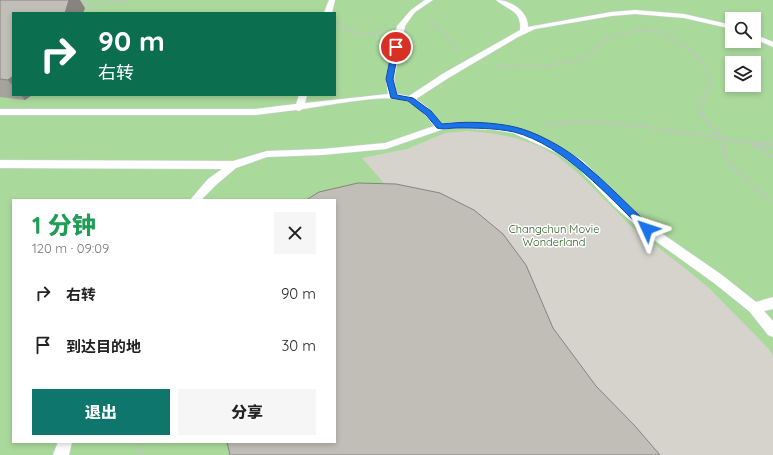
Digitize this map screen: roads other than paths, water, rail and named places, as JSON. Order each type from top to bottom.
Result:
[{"type":"lane","points":[[328,12],[332,0]]},
{"type":"lane","points":[[393,97],[390,74],[400,26],[413,11],[430,0]]},
{"type":"lane","points":[[499,0],[516,11],[524,21],[524,31]]},
{"type":"lane","points":[[410,99],[447,75],[533,27],[611,14],[635,12],[684,16],[725,25]]},
{"type":"lane","points":[[524,21],[545,25]]},
{"type":"lane","points":[[761,39],[773,44]]},
{"type":"lane","points":[[299,108],[303,96]]},
{"type":"lane","points":[[0,112],[255,112],[299,108],[359,99],[393,97],[410,99],[429,113],[440,126]]},
{"type":"lane","points":[[0,164],[233,164],[266,154],[322,152],[386,146],[440,126],[453,125],[494,127],[515,130],[549,145],[580,164],[647,229],[718,279],[754,308],[773,331]]},
{"type":"lane","points":[[196,199],[212,182],[233,164]]},
{"type":"lane","points":[[754,308],[773,302]]},
{"type":"lane","points":[[61,455],[65,443]]},
{"type":"park label","name":"Changchun Movie Wonderland","points":[[554,235]]}]
